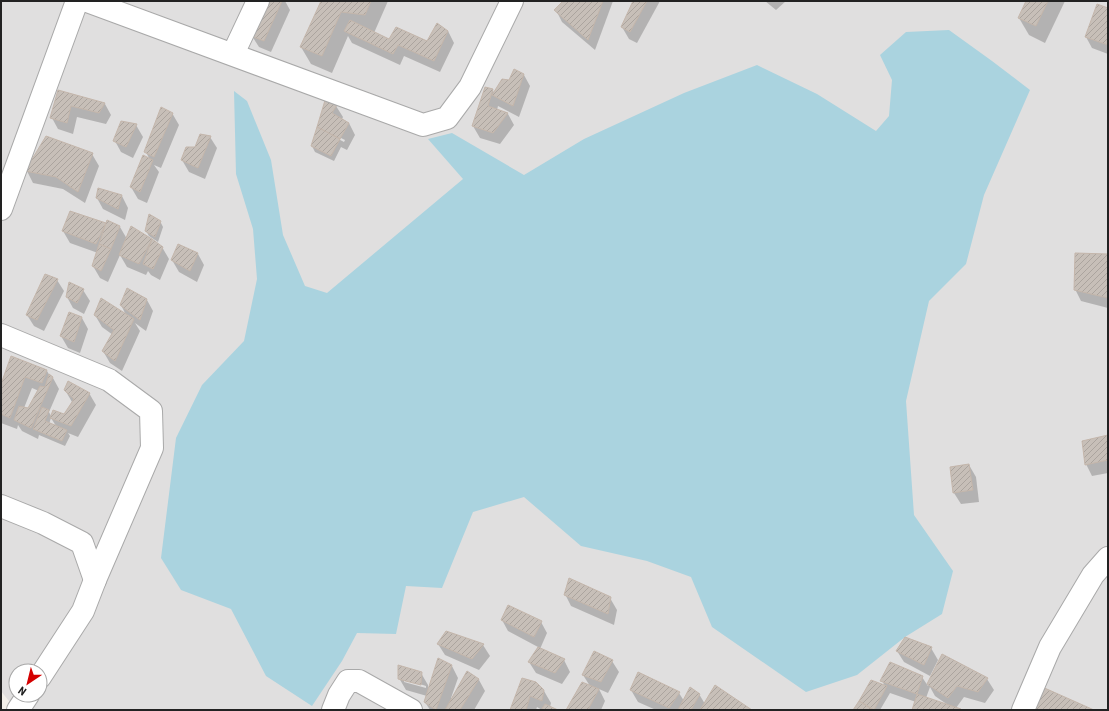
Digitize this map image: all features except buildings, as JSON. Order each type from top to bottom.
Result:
[{"type":"street","points":[[1,209],[77,1]]},
{"type":"street","points":[[87,1],[423,125],[447,118],[470,87],[512,1]]},
{"type":"street","points":[[233,54],[258,1]]},
{"type":"street","points":[[1,334],[109,380],[151,410],[152,448],[83,611],[48,664]]},
{"type":"street","points":[[1,506],[43,523],[82,543],[95,580]]},
{"type":"street","points":[[1023,710],[1050,647],[1093,575],[1108,558]]},
{"type":"street","points":[[333,710],[339,695],[348,681],[359,681],[411,710]]},
{"type":"shaded area","points":[[1,1],[1108,1],[1108,710],[16,710],[10,703],[48,703],[48,663],[8,663],[8,700],[1,691]]},
{"type":"water","points":[[949,30],[1030,90],[984,195],[966,264],[929,301],[906,401],[914,515],[953,571],[942,614],[905,637],[857,675],[806,692],[712,627],[691,577],[647,561],[581,546],[524,497],[473,512],[442,588],[406,586],[396,634],[357,633],[342,661],[312,706],[266,676],[231,609],[181,590],[161,558],[176,438],[202,385],[244,341],[257,279],[253,229],[236,174],[234,91],[247,101],[271,160],[283,235],[305,286],[327,293],[463,179],[428,139],[452,133],[524,175],[584,139],[684,93],[757,65],[817,94],[876,131],[889,116],[892,80],[880,55],[906,32]]}]
